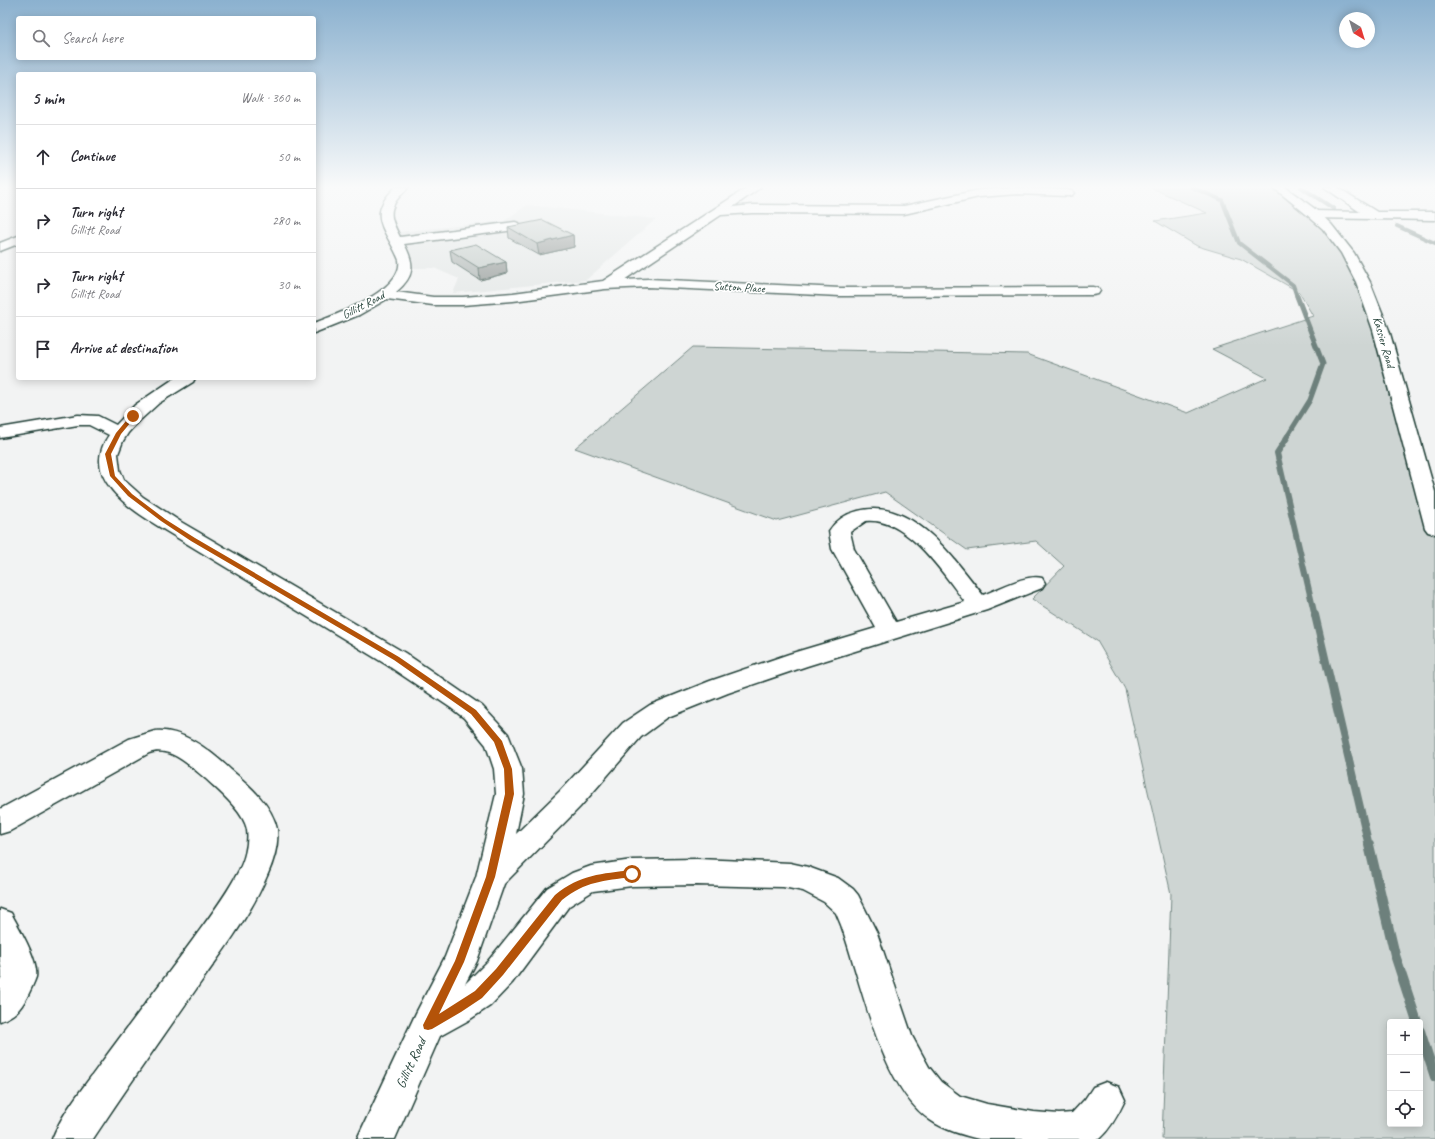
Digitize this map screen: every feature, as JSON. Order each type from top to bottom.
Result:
[{"type":"street","points":[[395,241],[402,240]]},
{"type":"street","points":[[605,285],[675,240]]},
{"type":"street","name":"Kassier Road","points":[[1338,240],[1352,258],[1373,302],[1435,528]]},
{"type":"street","points":[[0,247],[16,241]]},
{"type":"street","name":"Gillitt Road","points":[[316,327],[347,315],[386,295],[400,280],[406,263],[395,241]]},
{"type":"street","name":"Sutton Place","points":[[386,295],[433,300],[463,301],[513,297],[605,285],[648,283],[840,292],[1093,291]]},
{"type":"street","name":"Gillitt Road","points":[[184,380],[153,399],[133,416],[119,433],[108,454],[112,476],[130,495],[163,520],[396,659],[474,712],[498,741],[508,769],[510,794],[491,877],[460,962],[428,1025],[376,1139]]},
{"type":"street","points":[[0,433],[78,420],[92,420],[119,433]]},
{"type":"street","points":[[890,632],[840,540],[839,531],[844,525],[857,517],[878,515],[900,522],[909,528],[929,544],[979,605]]},
{"type":"street","points":[[491,877],[570,799],[632,730],[659,711],[719,687],[979,605],[1034,583]]},
{"type":"street","points":[[0,823],[138,746],[154,741],[164,740],[173,742],[218,774],[258,816],[262,829],[262,844],[256,863],[250,879],[234,905],[195,965],[124,1062],[71,1139]]},
{"type":"street","points":[[428,1025],[457,1009],[478,995],[500,972],[558,897],[590,879],[632,874],[697,872],[793,875],[821,885],[847,903],[860,932],[895,1039],[912,1074],[934,1100],[958,1114],[1020,1129],[1065,1134],[1077,1131],[1088,1125],[1098,1114],[1106,1100]]},
{"type":"street","points":[[0,923],[13,950],[19,975],[15,986],[0,1005]]},
{"type":"shaded area","points":[[400,240],[632,240],[586,280],[453,293],[459,279],[434,268],[409,268]]},
{"type":"shaded area","points":[[1187,240],[1334,240],[1352,259],[1435,528],[1435,1139],[1162,1139],[1171,894],[1125,689],[1097,641],[1032,599],[1064,566],[1036,541],[967,550],[885,492],[777,521],[575,448],[693,347],[1027,354],[1188,413],[1267,378],[1212,349],[1313,316],[1299,292],[1241,259],[1197,246]]},
{"type":"building","points":[[530,240],[552,240],[537,244]]},
{"type":"building","points":[[476,244],[506,262],[479,268],[450,250]]},
{"type":"waterway","points":[[1238,240],[1239,243],[1293,285],[1297,297]]},
{"type":"waterway","points":[[1429,240],[1435,243]]},
{"type":"waterway","points":[[1287,437],[1310,400],[1323,364],[1297,296]]},
{"type":"waterway","points":[[1288,436],[1277,453],[1315,616]]},
{"type":"waterway","points":[[1315,615],[1369,846]]},
{"type":"waterway","points":[[1369,845],[1395,955],[1416,1019]]},
{"type":"waterway","points":[[1423,1040],[1435,1077]]},
{"type":"route","points":[[133,416],[119,433],[108,454],[112,476],[122,488],[163,520],[193,539],[396,659],[460,702],[474,712],[498,741],[508,769],[510,794],[491,877],[460,962],[428,1025],[457,1009],[478,995],[500,972],[558,897],[566,891],[590,879],[632,874]]}]
